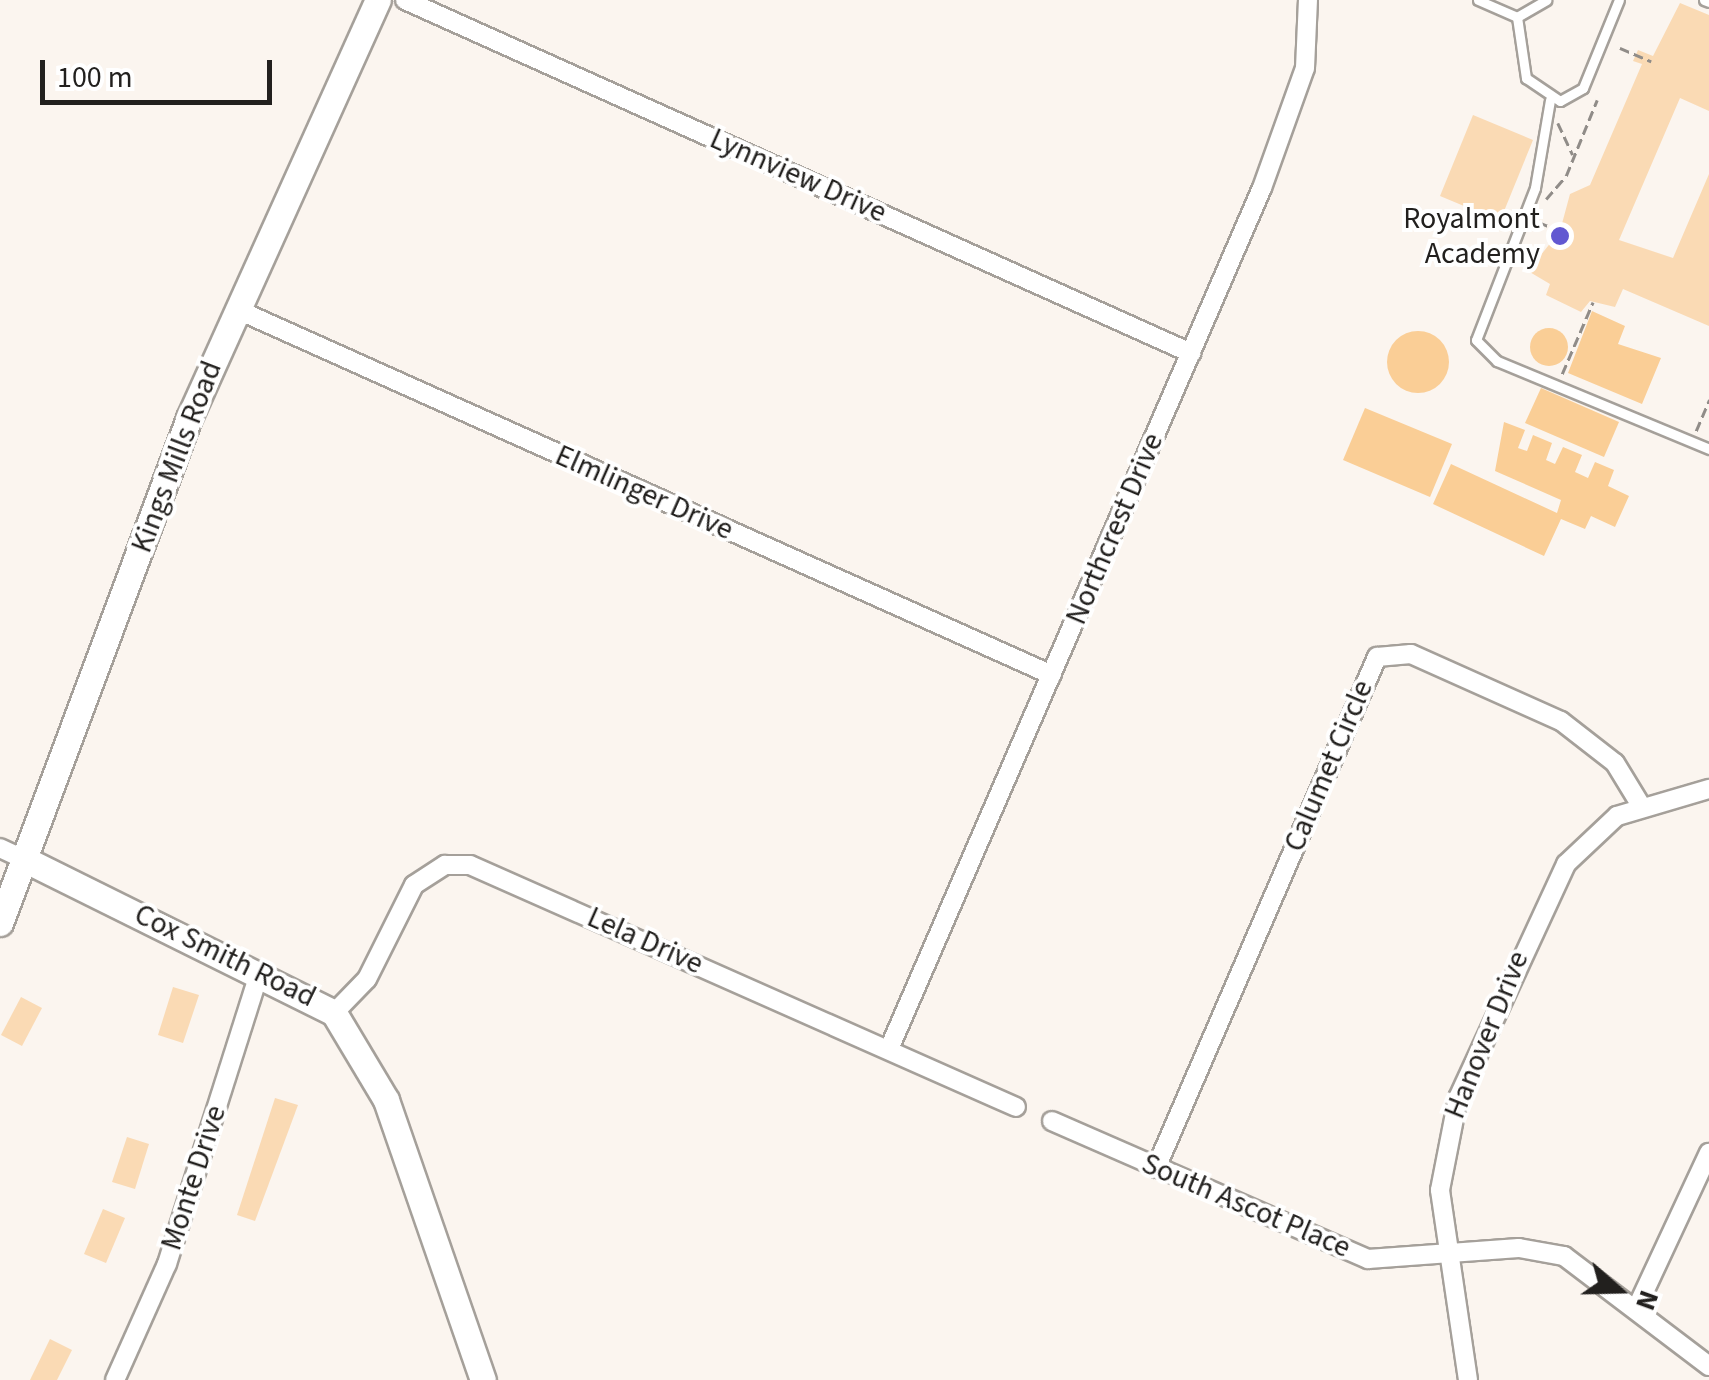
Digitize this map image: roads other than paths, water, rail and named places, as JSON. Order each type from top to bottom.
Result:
[{"type":"street","name":"Kings Mills Road","points":[[0,924],[236,309],[378,0]]},
{"type":"street","name":"Lynnview Drive","points":[[406,0],[1190,353]]},
{"type":"street","name":"Northcrest Drive","points":[[889,1050],[1296,101],[1308,0]]},
{"type":"street","name":"Elmlinger Drive","points":[[236,309],[1052,675]]},
{"type":"street","name":"Calumet Circle","points":[[1156,1168],[1376,657],[1411,654],[1562,721],[1615,763],[1640,804]]},
{"type":"street","name":"Hanover Drive","points":[[1468,1380],[1446,1258],[1445,1143],[1503,991],[1566,864],[1640,804],[1709,790]]},
{"type":"street","points":[[0,848],[26,860]]},
{"type":"street","name":"Cox Smith Road","points":[[26,860],[260,971],[334,1013],[386,1100],[484,1380]]},
{"type":"street","name":"Lela Drive","points":[[334,1013],[367,979],[414,885],[458,864],[1016,1107]]},
{"type":"street","name":"Monte Drive","points":[[115,1380],[167,1264],[260,971]]},
{"type":"street","name":"South Ascot Place","points":[[1052,1121],[1368,1258],[1446,1258],[1542,1250],[1585,1266],[1709,1366]]},
{"type":"street","points":[[1638,1306],[1709,1154]]},
{"type":"lane","points":[[1478,0],[1516,16]]},
{"type":"lane","points":[[1516,16],[1547,0]]},
{"type":"lane","points":[[1550,100],[1583,88],[1619,0]]},
{"type":"lane","points":[[1516,16],[1526,78],[1550,100]]},
{"type":"lane","points":[[1550,100],[1534,188],[1476,340],[1496,361],[1709,449]]},
{"type":"place","name":"Royalmont Academy","points":[[1560,236]]}]
